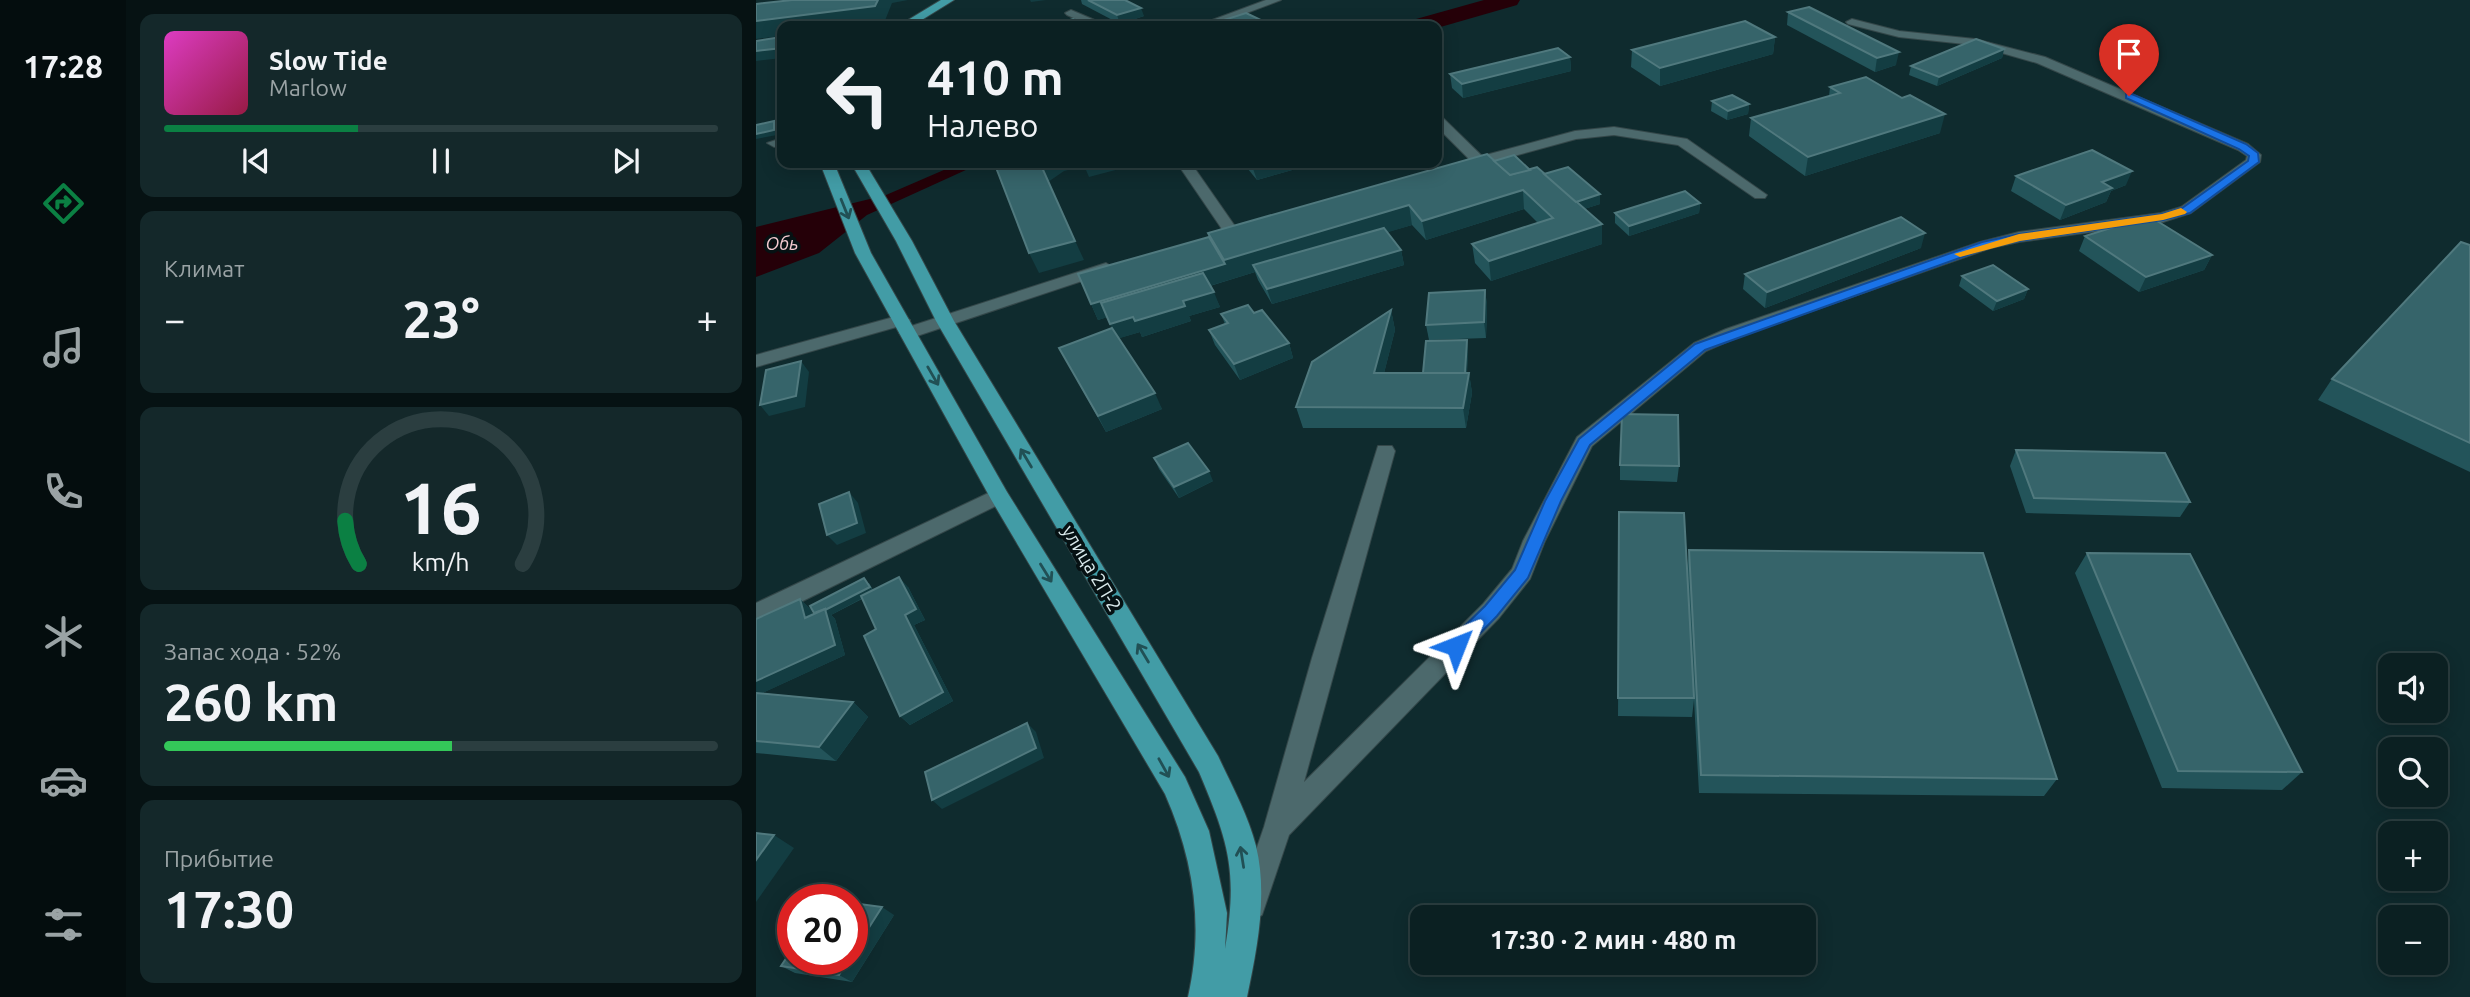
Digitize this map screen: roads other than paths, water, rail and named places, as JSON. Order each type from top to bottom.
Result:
[{"type":"main road","points":[[913,21],[949,0]]},
{"type":"main road","points":[[829,168],[863,253],[904,327],[999,496],[1175,786],[1195,831],[1212,913],[1209,973],[1204,997]]},
{"type":"main road","name":"улица 2П-2","points":[[861,168],[904,241],[945,321],[1209,765],[1231,815],[1244,856],[1240,960],[1231,997]]},
{"type":"street","points":[[1230,16],[1233,0]]},
{"type":"street","points":[[1216,21],[1276,0]]},
{"type":"street","points":[[1071,13],[1089,21]]},
{"type":"street","points":[[1278,827],[1491,611],[1522,573],[1534,541],[1584,442],[1700,347],[1986,245],[2019,237],[2163,217],[2186,210],[2253,162],[2254,155],[2243,147],[2041,60],[1975,42],[1899,34],[1852,22]]},
{"type":"street","points":[[1442,125],[1480,162]]},
{"type":"street","points":[[1454,169],[1575,135],[1614,131],[1682,142],[1760,195]]},
{"type":"street","points":[[1187,168],[1231,232]]},
{"type":"street","points":[[756,361],[904,327],[945,321],[1120,264]]},
{"type":"street","points":[[1241,940],[1278,827],[1385,451]]},
{"type":"street","points":[[756,614],[999,496]]},
{"type":"water","name":"Обь","points":[[948,168],[968,169],[867,215],[819,253],[756,277],[756,227],[886,195]]},
{"type":"waterway","points":[[1435,21],[1509,0]]}]
